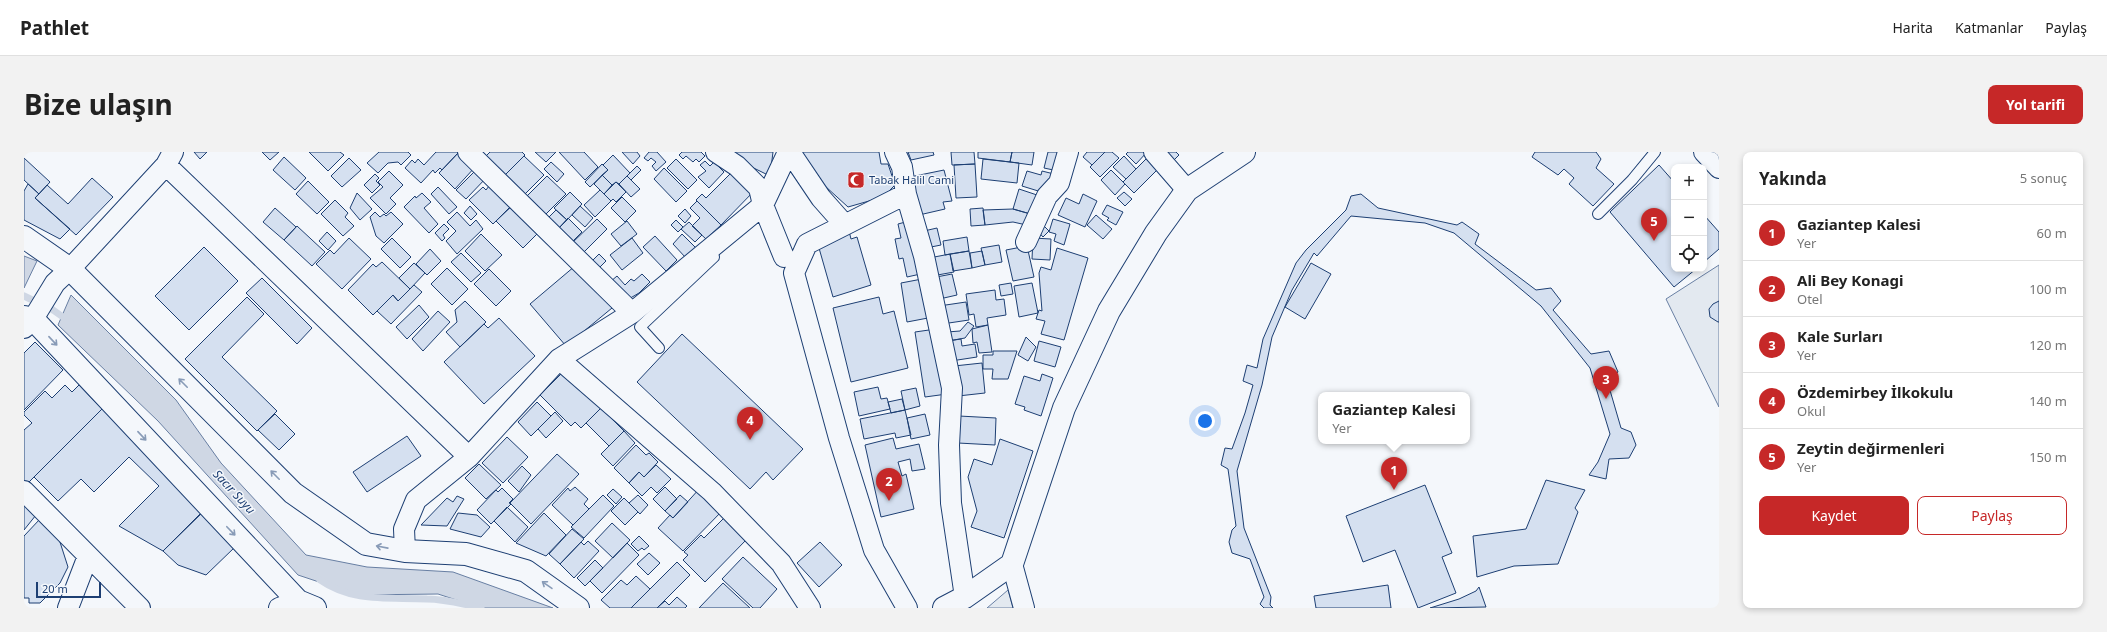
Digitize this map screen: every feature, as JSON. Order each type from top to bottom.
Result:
[{"type":"main road","points":[[944,608],[965,597],[1012,564],[1064,408],[1109,311],[1156,232],[1187,190],[1223,159],[1244,152]]},
{"type":"main road","points":[[24,236],[70,269],[293,493],[366,544],[405,551],[466,554],[526,571],[578,608]]},
{"type":"main road","points":[[27,321],[298,606]]},
{"type":"street","points":[[468,152],[632,313]]},
{"type":"street","points":[[716,152],[737,166],[759,188],[763,205],[784,257]]},
{"type":"street","points":[[405,551],[404,529],[416,500],[469,457],[559,359],[632,313],[763,205],[789,152],[821,198],[844,224]]},
{"type":"street","points":[[895,152],[902,167],[906,194],[924,256],[952,388],[952,413],[949,445],[951,503],[965,597]]},
{"type":"street","points":[[1026,242],[1047,196],[1059,183],[1068,152]]},
{"type":"street","points":[[1154,152],[1187,190]]},
{"type":"street","points":[[27,321],[55,283],[70,269],[170,158],[469,457]]},
{"type":"street","points":[[906,194],[807,244],[794,273],[839,438],[874,550],[907,608]]},
{"type":"street","points":[[559,359],[712,492],[781,563],[810,608]]},
{"type":"street","points":[[24,491],[140,608]]},
{"type":"street","points":[[68,608],[88,556]]},
{"type":"street","points":[[1012,564],[1024,608]]},
{"type":"lane","points":[[1598,214],[1632,180],[1655,152]]},
{"type":"lane","points":[[659,348],[640,327],[734,238],[763,205]]},
{"type":"shaded area","points":[[1719,265],[1719,407],[1666,299]]},
{"type":"shaded area","points":[[1008,590],[1013,608],[987,608]]},
{"type":"water","points":[[24,256],[37,261],[24,288]]},
{"type":"water","points":[[71,295],[176,400],[221,463],[306,555],[367,567],[453,572],[553,608],[481,608],[438,594],[358,595],[298,575],[158,421],[58,325]]},
{"type":"building","points":[[194,152],[207,152],[200,159]]},
{"type":"building","points":[[262,152],[279,152],[270,160]]},
{"type":"building","points":[[309,152],[340,152],[344,155],[328,171]]},
{"type":"building","points":[[379,152],[408,152],[411,155],[401,165],[398,162],[388,163],[378,173],[367,163]]},
{"type":"building","points":[[436,152],[459,152],[442,170],[440,168],[435,173],[433,170],[421,183],[405,168],[412,160],[415,163],[418,159],[424,165]]},
{"type":"building","points":[[459,152],[476,166],[455,189],[439,173]]},
{"type":"building","points":[[490,152],[522,152],[525,155],[502,178],[483,159]]},
{"type":"building","points":[[535,152],[556,152],[546,162]]},
{"type":"building","points":[[559,152],[584,152],[598,167],[585,180]]},
{"type":"building","points":[[622,152],[637,152],[640,156],[633,164]]},
{"type":"building","points":[[649,152],[657,152],[666,162],[656,171],[652,166],[656,162],[651,158],[648,161],[644,158]]},
{"type":"building","points":[[682,152],[701,152],[705,156],[699,162],[696,159],[693,162],[686,156],[683,159],[679,155]]},
{"type":"building","points":[[726,152],[773,152],[770,176],[725,154]]},
{"type":"building","name":"Tabak Halil Cami","points":[[799,152],[879,152],[881,164],[888,164],[895,185],[883,197],[848,207],[814,176]]},
{"type":"building","points":[[908,152],[933,152],[934,155],[911,160]]},
{"type":"building","points":[[951,152],[974,152],[975,164],[952,165]]},
{"type":"building","points":[[978,152],[1012,152],[1010,162],[978,158]]},
{"type":"building","points":[[1012,152],[1034,152],[1032,165],[1010,162]]},
{"type":"building","points":[[1048,152],[1063,152],[1058,171],[1044,168]]},
{"type":"building","points":[[1087,152],[1105,152],[1092,165],[1083,157]]},
{"type":"building","points":[[1105,152],[1112,152],[1119,158],[1100,177],[1090,167]]},
{"type":"building","points":[[1128,152],[1147,152],[1136,164],[1126,154]]},
{"type":"building","points":[[1158,152],[1176,152],[1179,155],[1170,164]]},
{"type":"building","points":[[1535,152],[1596,152],[1601,159],[1596,168],[1614,184],[1593,206],[1569,184],[1574,178],[1564,169],[1558,175],[1532,157]]},
{"type":"building","points":[[1151,154],[1162,165],[1134,193],[1123,182]]},
{"type":"building","points":[[613,155],[630,173],[619,184],[616,182],[612,185],[602,175],[608,170],[603,165]]},
{"type":"building","points":[[524,156],[544,175],[521,198],[502,178]]},
{"type":"building","points":[[1124,156],[1136,169],[1126,179],[1113,167]]},
{"type":"building","points":[[284,157],[306,178],[295,190],[273,170]]},
{"type":"building","points":[[24,158],[50,182],[39,194],[24,180]]},
{"type":"building","points":[[349,158],[361,170],[342,187],[331,176]]},
{"type":"building","points":[[676,159],[697,180],[688,189],[667,168]]},
{"type":"building","points":[[983,159],[1019,163],[1017,183],[981,179]]},
{"type":"building","points":[[705,161],[710,166],[714,162],[724,172],[709,188],[698,177],[706,171],[700,165]]},
{"type":"building","points":[[551,162],[564,174],[557,182],[544,169]]},
{"type":"building","points":[[602,164],[608,170],[590,187],[585,182]]},
{"type":"building","points":[[975,164],[977,197],[956,198],[954,165]]},
{"type":"building","points":[[1659,165],[1671,179],[1671,272],[1692,272],[1674,287],[1610,212]]},
{"type":"building","points":[[637,166],[641,170],[631,180],[627,176]]},
{"type":"building","points":[[478,168],[487,177],[466,199],[456,190]]},
{"type":"building","points":[[664,168],[687,191],[676,202],[654,179]]},
{"type":"building","points":[[736,168],[756,189],[721,225],[696,200],[702,194],[706,198]]},
{"type":"building","points":[[944,170],[952,201],[943,202],[945,209],[919,215],[910,177]]},
{"type":"building","points":[[1111,170],[1125,184],[1115,195],[1101,180]]},
{"type":"building","points":[[389,171],[403,185],[390,198],[396,204],[386,214],[370,198],[383,187],[378,182]]},
{"type":"building","points":[[1027,171],[1041,175],[1042,171],[1054,174],[1048,194],[1022,186]]},
{"type":"building","points":[[375,174],[379,178],[376,181],[380,185],[372,193],[364,185]]},
{"type":"building","points":[[602,175],[612,185],[604,194],[594,184]]},
{"type":"building","points":[[547,176],[566,194],[544,216],[526,197]]},
{"type":"building","points":[[627,176],[640,189],[631,197],[619,184]]},
{"type":"building","points":[[92,178],[113,197],[76,235],[35,198],[47,185],[68,204]]},
{"type":"building","points":[[308,181],[329,202],[317,214],[296,194]]},
{"type":"building","points":[[616,182],[626,192],[616,202],[613,199],[611,201],[604,194]]},
{"type":"building","points":[[28,184],[39,194],[35,198],[70,229],[60,239],[24,220],[24,191]]},
{"type":"building","points":[[489,186],[510,207],[493,224],[469,200],[483,187],[486,190]]},
{"type":"building","points":[[438,187],[457,207],[449,214],[431,194]]},
{"type":"building","points":[[1019,189],[1040,196],[1034,215],[1013,209]]},
{"type":"building","points":[[600,190],[611,201],[595,217],[584,205]]},
{"type":"building","points":[[570,192],[582,204],[567,220],[554,208]]},
{"type":"building","points":[[1124,192],[1132,199],[1125,206],[1117,198]]},
{"type":"building","points":[[357,193],[372,209],[360,220],[350,208]]},
{"type":"building","points":[[422,193],[431,202],[424,208],[438,224],[429,233],[404,207],[415,196],[416,198]]},
{"type":"building","points":[[1083,194],[1097,201],[1085,227],[1058,215],[1066,198],[1079,204]]},
{"type":"building","points":[[1361,194],[1378,208],[1457,225],[1462,222],[1479,234],[1475,244],[1536,290],[1551,288],[1561,301],[1553,310],[1591,354],[1609,351],[1618,372],[1607,380],[1621,428],[1631,432],[1636,445],[1629,458],[1609,459],[1606,479],[1589,475],[1598,462],[1610,434],[1590,368],[1541,306],[1454,233],[1425,223],[1351,216],[1317,256],[1314,253],[1292,290],[1272,337],[1262,385],[1237,471],[1244,528],[1271,597],[1270,605],[1273,608],[1264,608],[1260,604],[1264,597],[1250,559],[1232,553],[1229,542],[1232,530],[1236,526],[1228,469],[1221,465],[1225,448],[1232,449],[1253,385],[1243,381],[1247,365],[1257,368],[1263,339],[1296,263],[1306,250],[1346,210],[1351,196]]},
{"type":"building","points":[[622,197],[636,211],[625,222],[611,208]]},
{"type":"building","points":[[335,200],[348,213],[345,217],[354,226],[343,236],[321,214]]},
{"type":"building","points":[[697,201],[721,225],[706,239],[692,226],[700,218],[690,208]]},
{"type":"building","points":[[513,205],[542,229],[523,248],[496,221]]},
{"type":"building","points":[[1107,205],[1123,212],[1116,225],[1107,220],[1109,218],[1102,214]]},
{"type":"building","points":[[470,206],[477,214],[471,220],[464,213]]},
{"type":"building","points":[[580,206],[593,218],[585,227],[572,215]]},
{"type":"building","points":[[275,208],[296,227],[284,240],[263,222]]},
{"type":"building","points":[[983,208],[985,225],[971,226],[970,209]]},
{"type":"building","points":[[685,209],[691,216],[685,223],[678,216]]},
{"type":"building","points":[[1013,209],[1034,215],[1031,226],[1013,222],[985,225],[983,210]]},
{"type":"building","points":[[556,210],[567,220],[557,230],[546,220]]},
{"type":"building","points":[[375,212],[380,217],[384,214],[386,216],[391,212],[403,224],[384,243],[376,236],[370,217]]},
{"type":"building","points":[[457,212],[470,226],[476,220],[483,229],[457,254],[446,241],[456,231],[447,222]]},
{"type":"building","points":[[1096,215],[1112,229],[1103,239],[1087,225]]},
{"type":"building","points":[[568,218],[582,232],[570,244],[557,230]]},
{"type":"building","points":[[1707,218],[1719,232],[1719,249],[1707,259]]},
{"type":"building","points":[[597,219],[607,229],[582,254],[572,243]]},
{"type":"building","points":[[1053,219],[1070,224],[1064,245],[1054,241],[1056,234],[1049,232]]},
{"type":"building","points":[[676,220],[683,227],[678,232],[671,225]]},
{"type":"building","points":[[913,220],[925,273],[907,277],[903,258],[899,259],[895,239],[901,238],[898,224]]},
{"type":"building","points":[[627,221],[637,234],[621,246],[611,234]]},
{"type":"building","points":[[689,222],[702,235],[695,242],[681,229]]},
{"type":"building","points":[[1040,222],[1049,231],[1043,237],[1035,228]]},
{"type":"building","points":[[444,224],[449,229],[443,235],[445,238],[442,241],[435,233]]},
{"type":"building","points":[[297,226],[325,252],[312,266],[284,240]]},
{"type":"building","points":[[937,228],[941,245],[926,248],[924,231]]},
{"type":"building","points":[[849,231],[851,239],[857,237],[871,285],[833,297],[817,241]]},
{"type":"building","points":[[327,232],[336,241],[328,250],[319,241]]},
{"type":"building","points":[[481,234],[502,255],[485,271],[465,251]]},
{"type":"building","points":[[682,234],[696,248],[686,258],[673,244]]},
{"type":"building","points":[[655,236],[677,260],[666,271],[643,247]]},
{"type":"building","points":[[967,237],[969,251],[945,255],[943,241]]},
{"type":"building","points":[[349,238],[371,259],[342,289],[316,264],[330,250],[334,254]]},
{"type":"building","points":[[392,238],[411,257],[400,268],[381,249]]},
{"type":"building","points":[[632,238],[643,253],[622,270],[610,255]]},
{"type":"building","points":[[1033,238],[1051,239],[1050,260],[1032,259]]},
{"type":"building","points":[[999,245],[1002,262],[985,265],[981,248]]},
{"type":"building","points":[[1027,246],[1034,277],[1013,281],[1006,250]]},
{"type":"building","points":[[204,247],[238,281],[189,330],[155,296]]},
{"type":"building","points":[[1057,248],[1088,258],[1064,340],[1041,334],[1045,321],[1036,319],[1039,310],[1042,311],[1039,273],[1041,267],[1051,270]]},
{"type":"building","points":[[430,249],[441,261],[427,275],[416,264]]},
{"type":"building","points":[[969,251],[972,268],[953,271],[950,254]]},
{"type":"building","points":[[982,251],[985,265],[972,268],[970,253]]},
{"type":"building","points":[[461,253],[481,273],[471,282],[451,262]]},
{"type":"building","points":[[599,254],[606,261],[596,271],[589,264]]},
{"type":"building","points":[[950,254],[954,272],[932,276],[929,258]]},
{"type":"building","points":[[382,262],[410,289],[398,301],[393,295],[373,315],[348,290],[373,264],[376,267]]},
{"type":"building","points":[[414,263],[425,273],[410,289],[399,278]]},
{"type":"building","points":[[1311,263],[1331,274],[1305,319],[1285,307]]},
{"type":"building","points":[[575,266],[612,308],[566,346],[530,304]]},
{"type":"building","points":[[447,268],[468,289],[452,305],[431,284]]},
{"type":"building","points":[[489,269],[511,291],[496,306],[474,284]]},
{"type":"building","points":[[642,274],[650,282],[639,293],[627,300],[610,282],[617,276],[625,285],[631,279],[634,281]]},
{"type":"building","points":[[952,274],[957,295],[935,300],[931,278]]},
{"type":"building","points":[[262,278],[312,328],[297,344],[246,293]]},
{"type":"building","points":[[922,279],[928,318],[907,322],[901,283]]},
{"type":"building","points":[[1011,283],[1013,294],[1001,296],[999,285]]},
{"type":"building","points":[[1032,283],[1038,313],[1019,317],[1014,286]]},
{"type":"building","points":[[414,285],[422,292],[391,324],[377,311],[393,295],[398,301]]},
{"type":"building","points":[[995,290],[996,300],[1004,299],[1006,315],[987,318],[988,325],[976,327],[974,314],[969,315],[966,294]]},
{"type":"building","points":[[247,297],[264,314],[222,357],[277,411],[257,431],[185,359]]},
{"type":"building","points":[[879,297],[883,314],[894,311],[908,368],[851,382],[833,308]]},
{"type":"building","points":[[465,301],[486,322],[460,347],[446,332],[457,322],[455,310]]},
{"type":"building","points":[[1719,301],[1718,322],[1710,317],[1709,309],[1713,304]]},
{"type":"building","points":[[966,302],[969,320],[942,324],[939,306]]},
{"type":"building","points":[[419,305],[429,317],[407,339],[396,327]]},
{"type":"building","points":[[438,311],[450,322],[423,351],[412,339]]},
{"type":"building","points":[[499,318],[535,356],[484,404],[444,362],[484,324],[488,328]]},
{"type":"building","points":[[968,322],[974,326],[965,338],[948,341],[947,332],[960,331]]},
{"type":"building","points":[[988,325],[992,352],[979,353],[977,342],[973,343],[972,329]]},
{"type":"building","points":[[936,329],[947,394],[925,397],[915,332]]},
{"type":"building","points":[[682,334],[803,449],[773,480],[766,472],[750,489],[637,382]]},
{"type":"building","points":[[1026,337],[1036,347],[1028,361],[1018,355]]},
{"type":"building","points":[[961,339],[962,346],[975,344],[977,357],[951,361],[948,341]]},
{"type":"building","points":[[1039,341],[1061,347],[1055,367],[1034,361]]},
{"type":"building","points":[[35,342],[63,370],[24,410],[24,353]]},
{"type":"building","points":[[993,351],[1017,351],[1008,379],[992,379],[993,369],[983,369],[983,355],[993,355]]},
{"type":"building","points":[[982,363],[985,393],[958,396],[954,366]]},
{"type":"building","points":[[564,371],[601,408],[581,428],[575,422],[571,426],[540,395]]},
{"type":"building","points":[[1042,374],[1053,378],[1041,416],[1024,410],[1025,407],[1015,404],[1024,376],[1040,381]]},
{"type":"building","points":[[65,385],[72,392],[79,385],[102,409],[27,484],[24,482],[24,430],[32,423],[24,415],[24,412],[45,391],[52,398]]},
{"type":"building","points":[[878,387],[881,399],[887,398],[890,409],[859,416],[854,392]]},
{"type":"building","points":[[916,388],[920,406],[905,410],[901,391]]},
{"type":"building","points":[[902,399],[905,410],[891,413],[888,402]]},
{"type":"building","points":[[537,402],[551,416],[531,436],[518,422]]},
{"type":"building","points":[[107,404],[207,507],[163,551],[119,526],[159,486],[129,457],[94,492],[81,479],[58,501],[34,477]]},
{"type":"building","points":[[601,408],[624,431],[609,446],[586,423]]},
{"type":"building","points":[[905,410],[911,435],[896,438],[895,433],[864,439],[860,419]]},
{"type":"building","points":[[555,412],[563,421],[546,438],[538,429]]},
{"type":"building","points":[[275,414],[295,434],[279,450],[258,430]]},
{"type":"building","points":[[925,414],[930,435],[911,439],[907,418]]},
{"type":"building","points":[[959,416],[996,418],[995,445],[958,443]]},
{"type":"building","points":[[624,431],[635,443],[613,466],[601,454]]},
{"type":"building","points":[[407,436],[421,456],[367,492],[353,472]]},
{"type":"building","points":[[507,437],[528,457],[503,483],[482,463]]},
{"type":"building","points":[[893,438],[896,449],[919,444],[925,469],[912,471],[910,459],[898,462],[902,476],[906,474],[914,509],[881,517],[865,445]]},
{"type":"building","points":[[1000,439],[1033,451],[1004,538],[971,527],[977,511],[968,477],[974,459],[992,465]]},
{"type":"building","points":[[636,445],[646,455],[649,453],[658,462],[644,477],[639,472],[629,483],[614,468]]},
{"type":"building","points":[[557,454],[579,474],[531,524],[510,503]]},
{"type":"building","points":[[479,464],[501,485],[486,499],[465,478]]},
{"type":"building","points":[[656,465],[671,479],[657,493],[651,487],[642,496],[629,483],[639,472],[644,477]]},
{"type":"building","points":[[522,466],[531,475],[519,492],[508,481]]},
{"type":"building","points":[[1546,480],[1585,490],[1575,508],[1578,512],[1558,564],[1514,566],[1477,577],[1473,536],[1526,529]]},
{"type":"building","points":[[1425,485],[1452,553],[1442,557],[1456,593],[1418,608],[1395,550],[1363,562],[1346,516]]},
{"type":"building","points":[[575,487],[588,499],[584,504],[589,509],[573,525],[552,505],[568,488],[570,491]]},
{"type":"building","points":[[665,487],[677,499],[665,511],[653,499]]},
{"type":"building","points":[[502,488],[513,499],[509,503],[511,504],[491,524],[477,510],[496,490],[498,492]]},
{"type":"building","points":[[700,488],[723,510],[683,551],[658,528],[670,515],[673,518]]},
{"type":"building","points":[[613,489],[622,497],[616,504],[607,495]]},
{"type":"building","points":[[603,495],[614,506],[584,538],[571,527]]},
{"type":"building","points":[[638,495],[648,505],[640,514],[629,503]]},
{"type":"building","points":[[680,495],[688,502],[673,518],[665,511]]},
{"type":"building","points":[[457,496],[464,499],[447,526],[421,525],[447,498],[453,502]]},
{"type":"building","points":[[624,498],[638,512],[625,525],[611,511]]},
{"type":"building","points":[[24,502],[36,515],[24,530]]},
{"type":"building","points":[[507,507],[528,527],[515,542],[494,521]]},
{"type":"building","points":[[202,513],[235,547],[206,575],[178,565],[163,551]]},
{"type":"building","points":[[458,513],[477,515],[490,527],[481,537],[450,529]]},
{"type":"building","points":[[544,513],[566,535],[546,556],[516,543]]},
{"type":"building","points":[[725,517],[747,539],[705,582],[683,560],[688,555],[684,552],[701,535],[704,538]]},
{"type":"building","points":[[40,519],[59,539],[68,567],[60,583],[40,603],[29,603],[29,598],[24,598],[24,536]]},
{"type":"building","points":[[612,523],[630,540],[613,558],[595,541]]},
{"type":"building","points":[[572,529],[584,539],[560,564],[549,554]]},
{"type":"building","points":[[639,536],[649,546],[644,550],[642,548],[638,551],[631,544]]},
{"type":"building","points":[[588,541],[599,551],[574,578],[560,564],[581,542],[584,545]]},
{"type":"building","points":[[820,542],[842,565],[819,587],[797,563]]},
{"type":"building","points":[[627,543],[639,555],[602,593],[590,581]]},
{"type":"building","points":[[649,553],[660,563],[648,575],[637,564]]},
{"type":"building","points":[[743,557],[777,589],[760,608],[753,608],[722,579]]},
{"type":"building","points":[[595,560],[603,568],[585,586],[577,578]]},
{"type":"building","points":[[677,562],[690,575],[657,608],[631,608]]},
{"type":"building","points":[[636,576],[650,589],[631,608],[610,608],[601,600],[621,580],[627,585]]},
{"type":"building","points":[[723,583],[750,608],[699,608]]},
{"type":"building","points":[[1388,585],[1391,608],[1316,608],[1314,596]]},
{"type":"building","points":[[1479,587],[1486,607],[1430,608],[1459,599],[1476,591]]},
{"type":"building","points":[[677,597],[687,606],[685,608],[657,608],[665,601],[669,605]]},
{"type":"waterway","name":"Sacır Suyu","points":[[24,296],[53,310],[70,322]]},
{"type":"waterway","name":"Sacır Suyu","points":[[320,580],[333,587],[358,596],[434,599],[481,608]]},
{"type":"place","name":"Tabak Halil Cami","points":[[856,180]]},
{"type":"place","name":"Zeytin değirmenleri","points":[[1654,241]]},
{"type":"place","name":"Kale Surları","points":[[1606,399]]},
{"type":"place","name":"Özdemirbey İlkokulu","points":[[750,440]]},
{"type":"place","name":"Gaziantep Kalesi","points":[[1394,490]]},
{"type":"place","name":"Ali Bey Konagi","points":[[889,501]]}]
